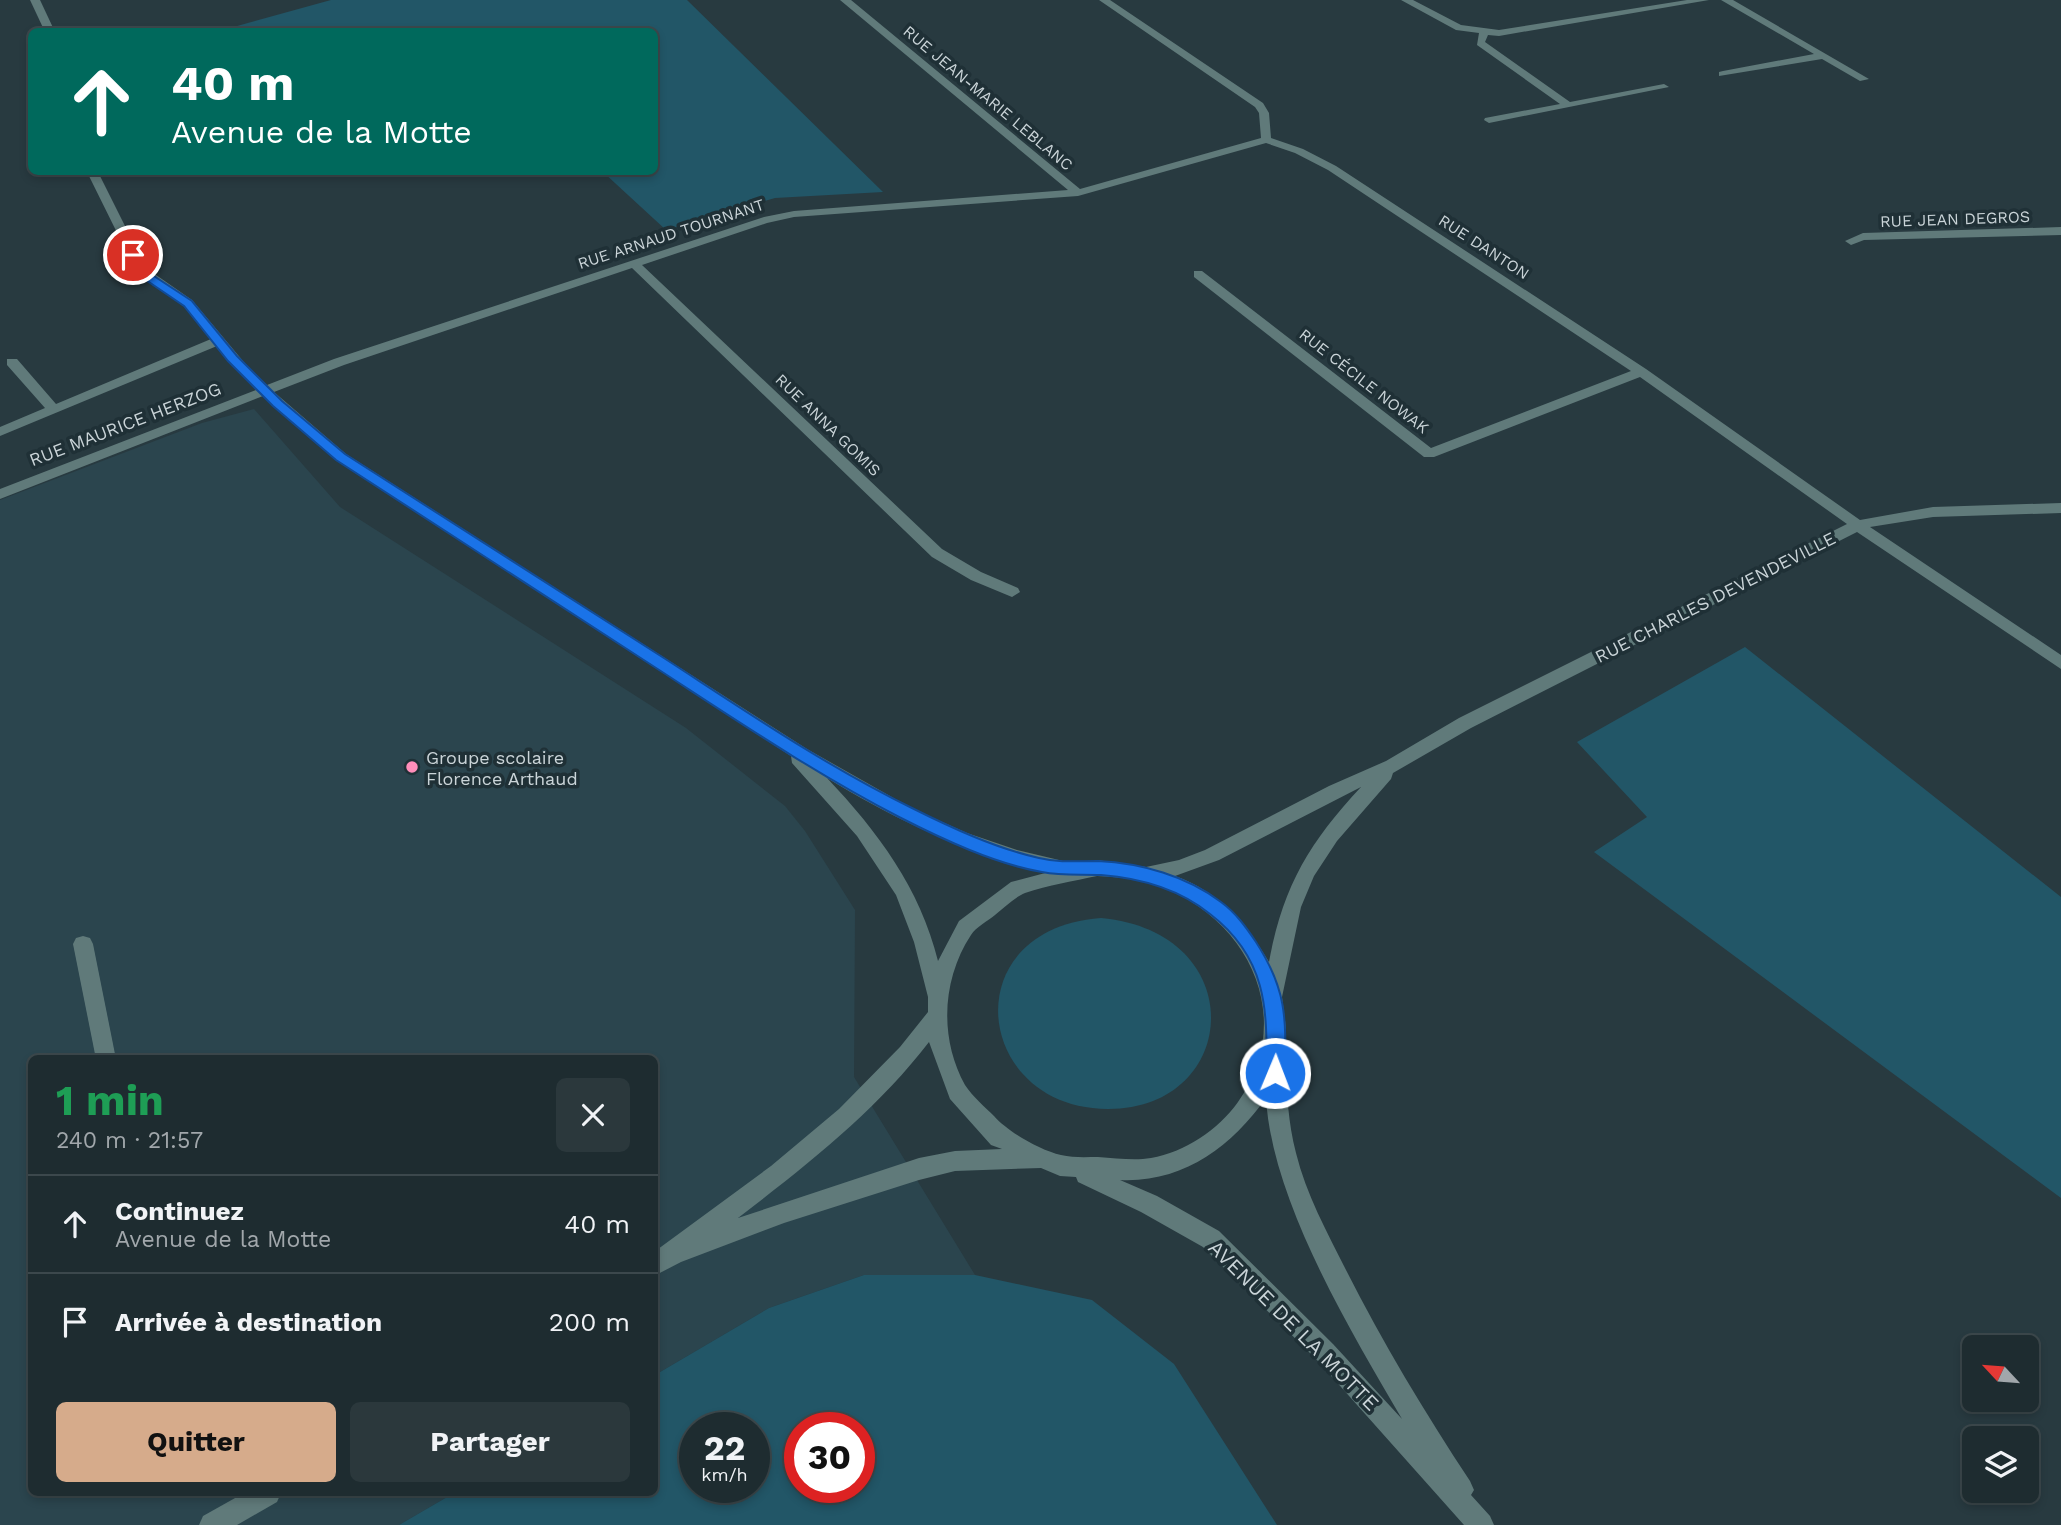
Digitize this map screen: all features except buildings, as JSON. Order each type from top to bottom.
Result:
[{"type":"street","points":[[35,0],[48,28]]},
{"type":"street","name":"RUE JEAN-MARIE LEBLANC","points":[[845,0],[1078,193]]},
{"type":"street","points":[[1104,0],[1259,105],[1264,113],[1266,140]]},
{"type":"street","points":[[1406,0],[1449,24],[1484,33],[1511,32],[1704,0]]},
{"type":"street","points":[[1726,0],[1864,79]]},
{"type":"street","points":[[1484,33],[1480,43],[1566,103]]},
{"type":"street","points":[[1723,74],[1822,56]]},
{"type":"street","points":[[1489,120],[1566,103],[1664,87]]},
{"type":"street","name":"RUE ARNAUD TOURNANT","points":[[263,390],[778,216],[1078,193],[1266,140]]},
{"type":"street","name":"RUE DANTON","points":[[1266,140],[1299,151],[1332,168],[1641,372],[1858,525],[2061,663]]},
{"type":"street","points":[[94,175],[141,270],[188,303],[263,390],[341,457],[786,745],[905,812],[951,834],[1006,856],[1038,865],[1073,870]]},
{"type":"street","name":"RUE JEAN DEGROS","points":[[1852,241],[1863,237],[2061,232]]},
{"type":"street","name":"RUE ANNA GOMIS","points":[[633,263],[937,553],[965,571],[1012,592]]},
{"type":"street","name":"RUE CÉCILE NOWAK","points":[[1198,274],[1429,454],[1641,372]]},
{"type":"street","points":[[0,432],[218,341]]},
{"type":"street","points":[[12,362],[54,410]]},
{"type":"street","name":"RUE MAURICE HERZOG","points":[[0,494],[263,390]]},
{"type":"street","name":"RUE CHARLES DEVENDEVILLE","points":[[1146,874],[1181,867],[1212,855],[1335,791],[1392,766],[1465,723],[1858,525],[1884,517],[1912,514],[2061,508]]},
{"type":"street","points":[[786,745],[859,824],[898,883],[915,915],[936,992]]},
{"type":"street","name":"RUE CHARLES DEVENDEVILLE","points":[[1273,997],[1292,906],[1302,881],[1342,820],[1392,766]]},
{"type":"street","points":[[1097,868],[1146,874],[1196,894],[1237,927],[1265,972],[1273,997],[1277,1025],[1274,1054],[1250,1106],[1230,1129],[1204,1148],[1174,1162],[1142,1170],[1107,1172],[1073,1168],[1041,1159],[1011,1145],[993,1131],[963,1101],[948,1075],[938,1047],[934,1019],[936,992],[944,966],[956,941],[973,919],[994,901],[1018,887],[1073,870],[1097,868]]},
{"type":"street","points":[[83,944],[105,1055]]},
{"type":"street","points":[[664,1259],[850,1114],[908,1056],[934,1019]]},
{"type":"street","name":"AVENUE DE LA MOTTE","points":[[1274,1054],[1281,1138],[1289,1167],[1314,1229],[1370,1342],[1413,1418],[1483,1525]]},
{"type":"street","points":[[664,1259],[784,1212],[919,1169],[955,1161],[1041,1159]]},
{"type":"street","name":"AVENUE DE LA MOTTE","points":[[1073,1168],[1159,1209],[1211,1239],[1325,1352],[1483,1525]]},
{"type":"street","points":[[212,1525],[254,1496]]},
{"type":"shaded area","points":[[331,0],[687,0],[883,192],[775,198],[666,230],[606,175],[658,175],[658,28],[230,28]]},
{"type":"shaded area","name":"Groupe scolaire Florence Arthaud","points":[[254,409],[340,507],[686,728],[785,806],[805,831],[855,910],[854,1077],[975,1275],[864,1275],[769,1308],[658,1373],[658,1055],[28,1055],[28,1496],[449,1496],[399,1525],[0,1525],[0,500],[202,423]]},
{"type":"shaded area","points":[[1745,647],[2061,897],[2061,1198],[1594,852],[1647,817],[1577,742]]},
{"type":"shaded area","points":[[1101,918],[1150,930],[1184,954],[1205,985],[1211,1019],[1204,1052],[1184,1081],[1152,1101],[1108,1109],[1063,1101],[1029,1081],[1008,1051],[998,1018],[1002,983],[1020,952],[1053,929]]},
{"type":"shaded area","points":[[864,1275],[975,1275],[1092,1300],[1174,1364],[1277,1525],[399,1525],[449,1496],[658,1496],[658,1373],[769,1308]]},
{"type":"place","name":"Groupe scolaire Florence Arthaud","points":[[412,767]]},
{"type":"route","points":[[133,255],[147,276],[188,303],[232,359],[277,404],[341,457],[654,657],[786,745],[905,812],[972,844],[1038,865],[1146,874],[1196,894],[1218,909],[1237,927],[1265,972],[1273,997],[1277,1025],[1275,1073]]}]
